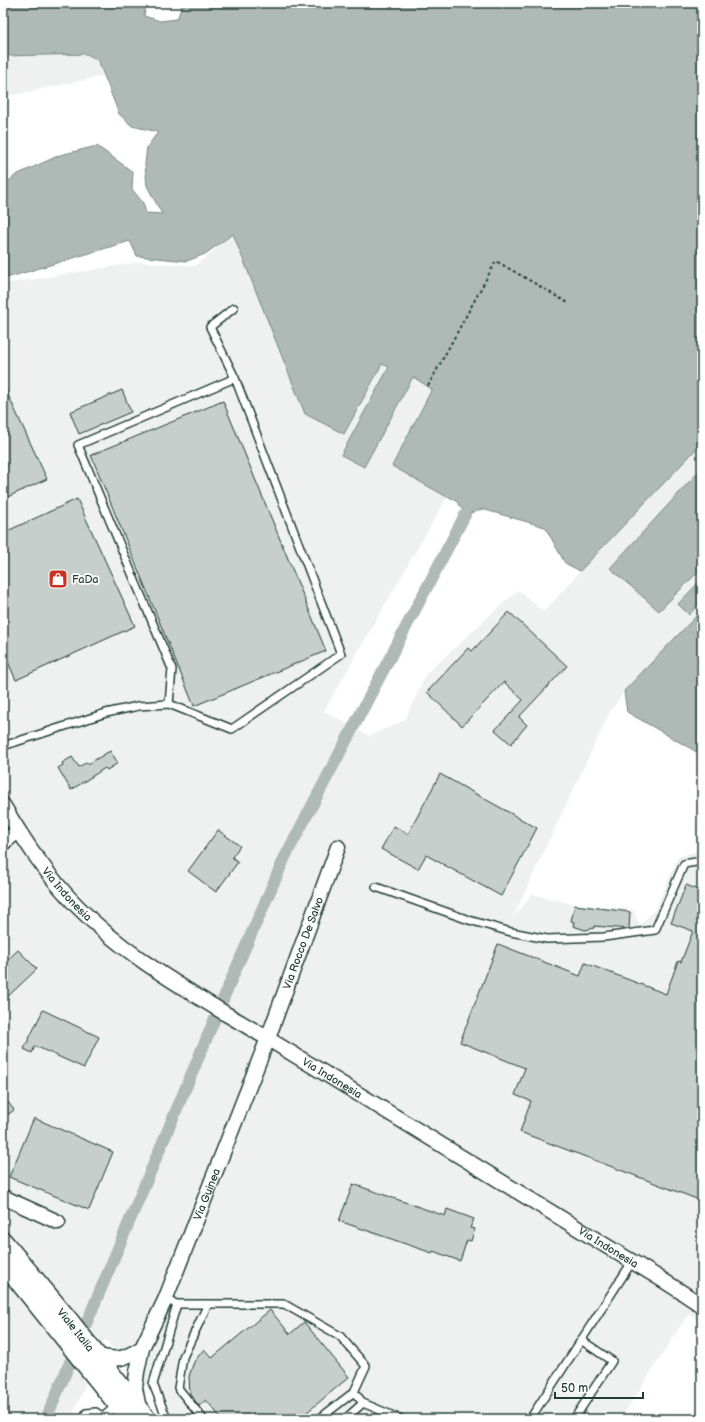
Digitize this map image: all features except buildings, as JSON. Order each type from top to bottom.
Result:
[{"type":"main road","name":"Viale Italia","points":[[3,1242],[64,1327]]},
{"type":"main road","name":"Viale Italia","points":[[3,1263],[91,1356],[138,1416]]},
{"type":"main road","name":"Viale Italia","points":[[91,1356],[118,1404],[138,1416]]},
{"type":"street","name":"Via Indonesia","points":[[3,805],[18,831],[38,860],[78,907],[112,938],[139,959],[678,1289],[702,1306]]},
{"type":"street","points":[[3,843],[18,831]]},
{"type":"street","name":"Via Rocco De Salvo","points":[[268,1038],[338,847]]},
{"type":"street","name":"Via Guinea","points":[[138,1416],[136,1388],[137,1372],[142,1348],[171,1302],[268,1038]]},
{"type":"street","points":[[3,1197],[58,1222]]},
{"type":"street","points":[[91,1356],[113,1359],[127,1357],[142,1348]]},
{"type":"lane","points":[[3,746],[106,713],[138,706],[169,704],[232,729],[342,654],[235,378],[210,327],[234,308]]},
{"type":"lane","points":[[169,704],[172,669],[78,445],[235,378]]},
{"type":"lane","points":[[376,887],[469,920],[511,932],[547,939],[604,937],[655,930],[684,864],[702,861]]},
{"type":"lane","points":[[530,1419],[632,1262]]},
{"type":"lane","points":[[167,1419],[153,1384],[171,1302],[208,1304],[284,1304],[340,1336],[366,1366],[354,1392],[319,1419]]},
{"type":"lane","points":[[203,1419],[178,1388],[183,1356],[208,1304]]},
{"type":"lane","points":[[574,1419],[612,1361],[581,1340]]},
{"type":"lane","points":[[354,1392],[363,1403],[401,1419]]},
{"type":"lane","points":[[345,1419],[363,1403]]},
{"type":"lane","points":[[84,1419],[86,1413],[91,1412],[96,1412],[103,1417],[118,1404]]},
{"type":"path","points":[[428,386],[496,261],[570,304]]},
{"type":"shaded area","points":[[3,3],[146,3],[144,16],[160,21],[177,19],[183,3],[702,3],[702,443],[580,571],[565,563],[545,527],[482,509],[465,515],[458,503],[453,499],[392,466],[432,389],[413,377],[364,467],[341,455],[389,367],[382,364],[344,434],[305,414],[233,234],[205,254],[187,261],[137,256],[130,241],[3,279],[3,186],[16,175],[60,155],[97,146],[133,172],[132,189],[143,203],[146,213],[162,214],[147,186],[145,164],[147,147],[158,132],[132,126],[119,114],[98,60],[87,54],[3,56]]},
{"type":"shaded area","points":[[87,53],[98,60],[104,76],[3,97],[3,56]]},
{"type":"shaded area","points":[[233,234],[305,414],[344,434],[382,364],[389,367],[341,455],[364,467],[413,377],[432,389],[392,466],[447,497],[324,711],[369,736],[405,720],[426,674],[518,590],[544,612],[580,571],[702,443],[702,468],[611,568],[659,611],[702,568],[702,579],[678,604],[689,615],[702,601],[702,610],[624,691],[610,712],[512,919],[532,894],[573,904],[633,910],[640,925],[656,908],[678,857],[702,849],[702,1326],[689,1313],[621,1419],[173,1419],[105,1339],[71,1419],[3,1419],[3,284],[141,262],[195,266]]},
{"type":"shaded area","points":[[702,468],[702,568],[659,611],[610,568]]},
{"type":"shaded area","points":[[702,579],[702,600],[689,615],[678,604]]},
{"type":"shaded area","points":[[702,610],[702,755],[627,712],[624,691]]},
{"type":"waterway","points":[[46,1419],[235,971],[285,857],[465,515]]},
{"type":"place","name":"FaDa","points":[[58,579]]}]
